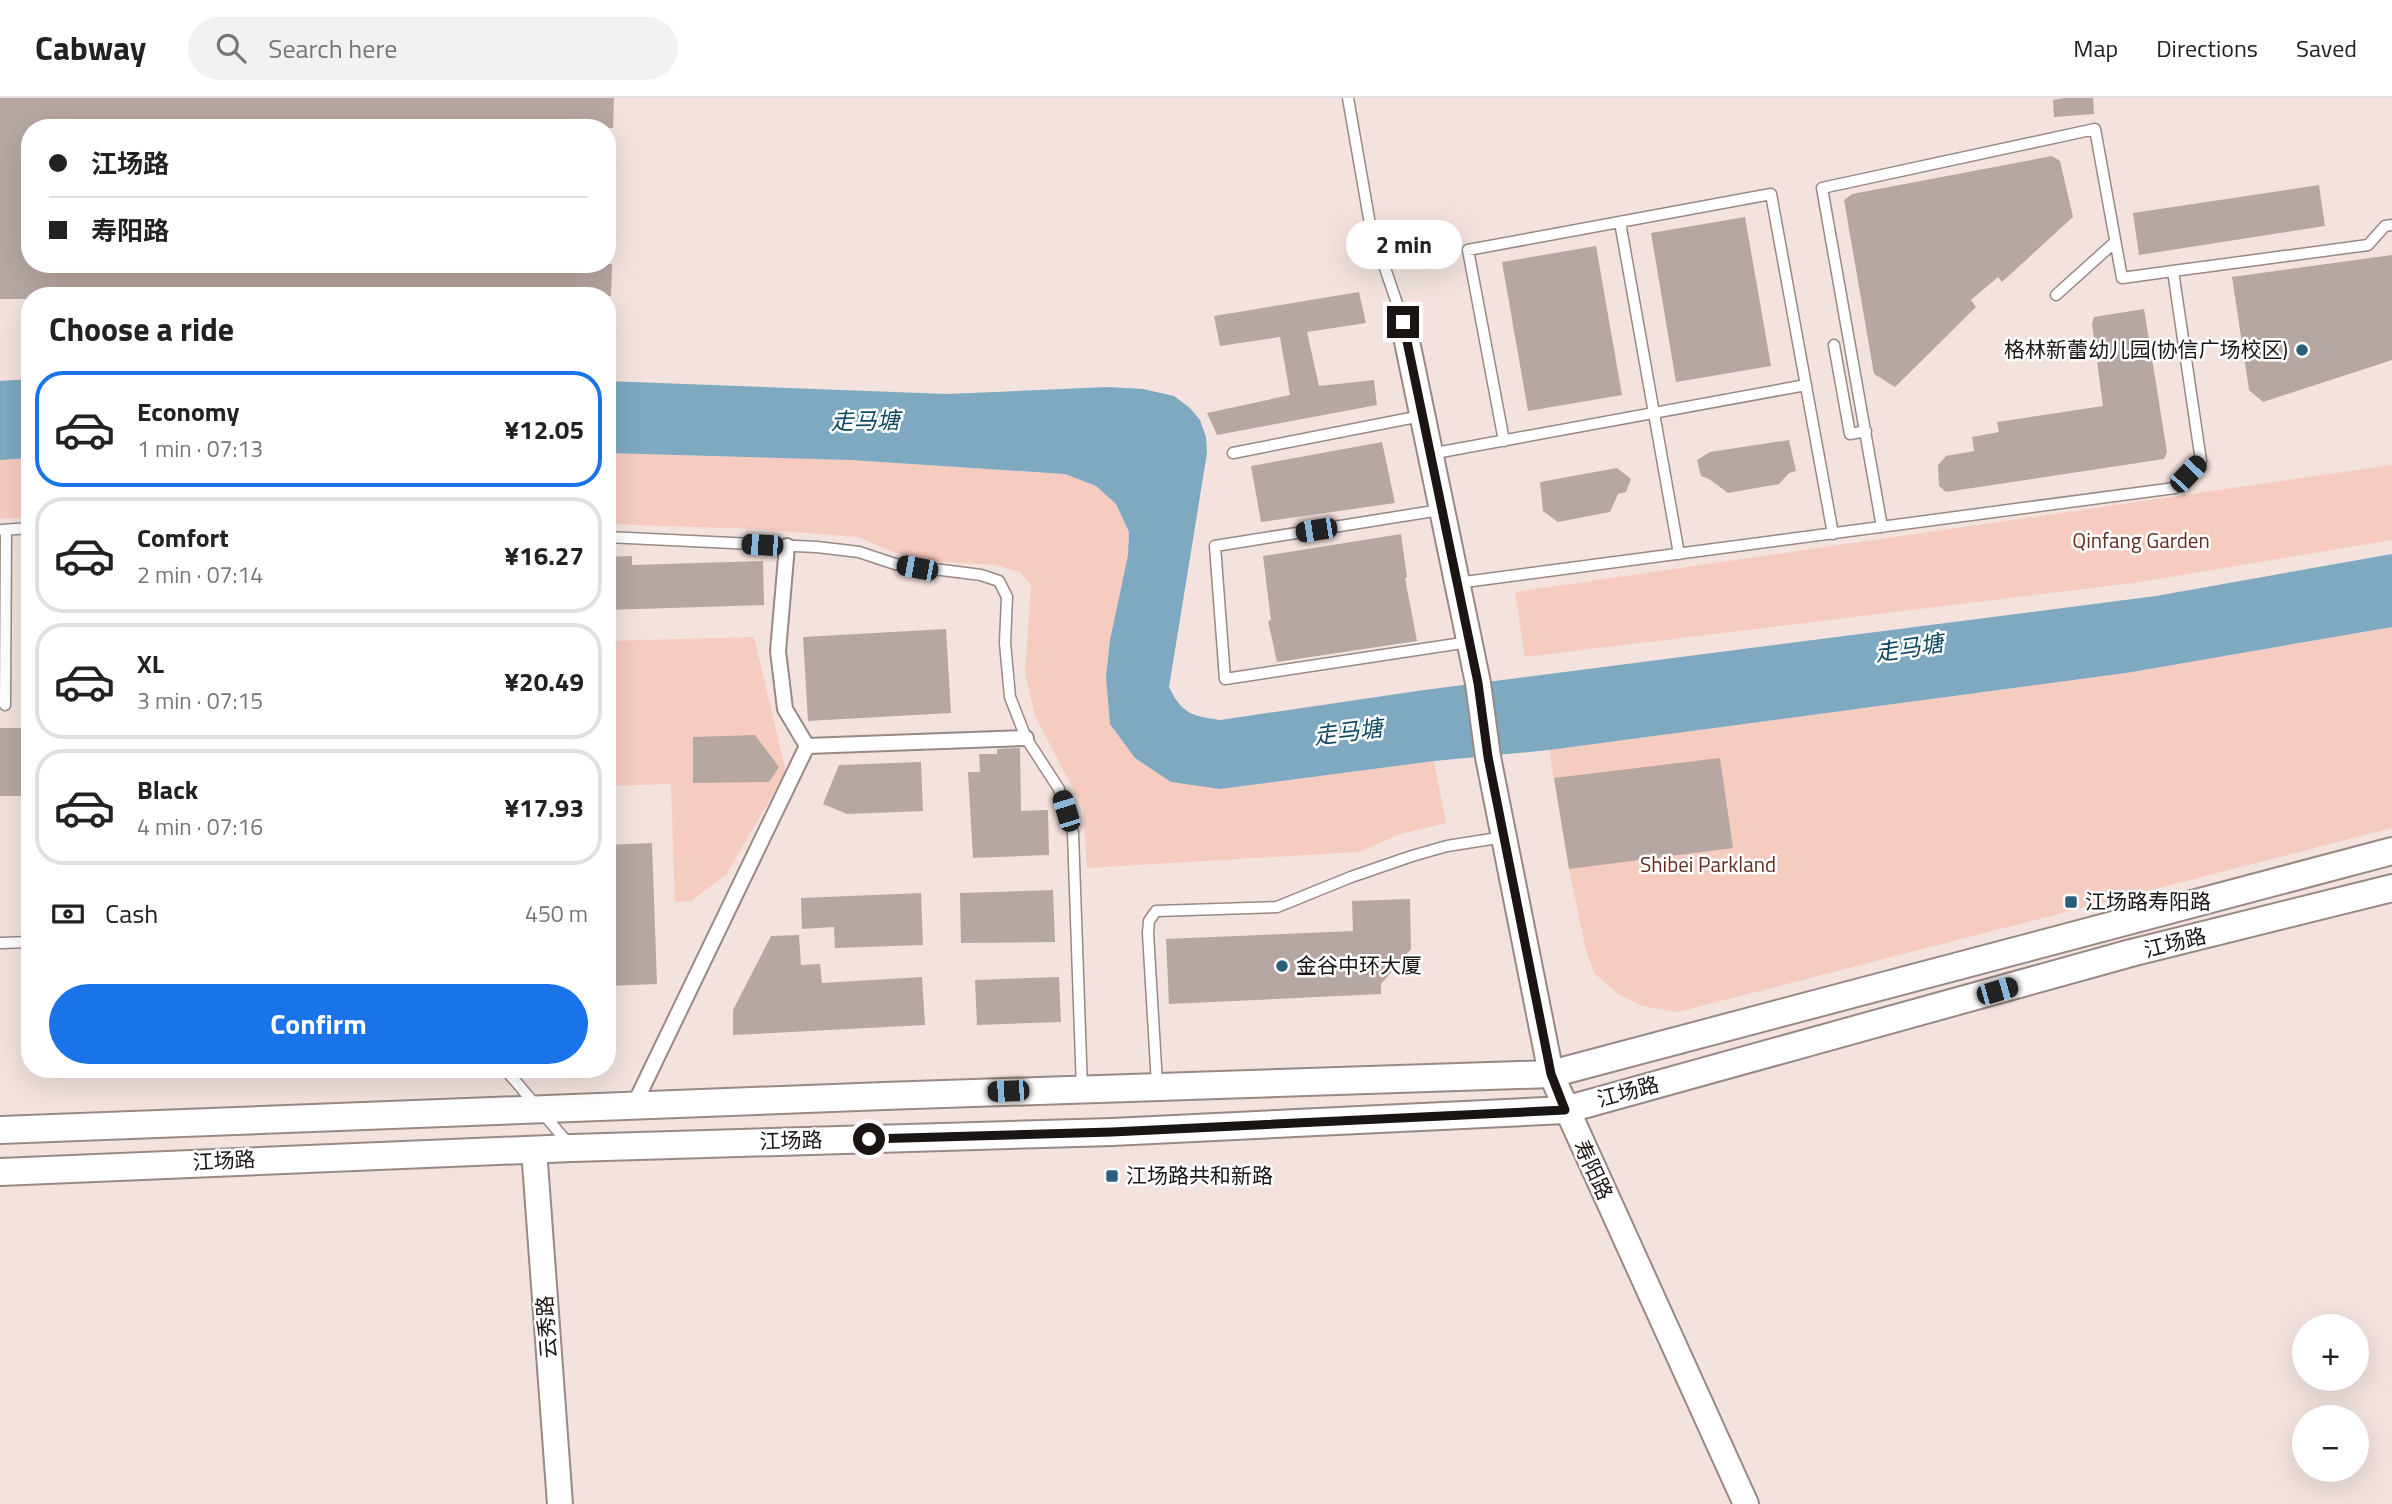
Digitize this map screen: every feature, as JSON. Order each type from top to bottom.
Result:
[{"type":"main road","name":"江场路","points":[[0,1130],[1157,1086],[1551,1074],[2392,850]]},
{"type":"main road","name":"江场路","points":[[0,1172],[534,1149],[1112,1132],[1565,1110],[2132,953],[2392,888]]},
{"type":"street","name":"寿阳路","points":[[1403,322],[1478,683],[1488,757],[1551,1074],[1565,1110],[1746,1504]]},
{"type":"street","points":[[787,546],[778,652],[785,709],[807,746]]},
{"type":"street","points":[[807,746],[1026,738]]},
{"type":"street","points":[[634,1105],[807,746]]},
{"type":"street","name":"云秀路","points":[[534,1149],[561,1504]]},
{"type":"lane","points":[[1348,98],[1370,224],[1403,322]]},
{"type":"lane","points":[[1882,527],[1822,188],[2095,129],[2122,278],[2368,245],[2385,226],[2392,225]]},
{"type":"lane","points":[[1504,441],[1468,250],[1771,194],[1833,534]]},
{"type":"lane","points":[[1620,222],[1679,554]]},
{"type":"lane","points":[[2056,295],[2115,242]]},
{"type":"lane","points":[[1456,583],[2175,488],[2201,461],[2173,271]]},
{"type":"lane","points":[[1835,345],[1850,434],[1866,431]]},
{"type":"lane","points":[[1430,454],[1806,385]]},
{"type":"lane","points":[[1233,453],[1422,415]]},
{"type":"lane","points":[[1441,510],[1215,546],[1225,679],[1469,642]]},
{"type":"lane","points":[[5,705],[3,530],[21,529]]},
{"type":"lane","points":[[616,537],[859,552],[895,564],[981,575],[999,581],[1007,597],[1005,643],[1010,697],[1026,738],[1059,789],[1073,833],[1082,1089]]},
{"type":"lane","points":[[1157,1086],[1149,933],[1149,921],[1156,911],[1277,907],[1412,856],[1447,846],[1504,837]]},
{"type":"lane","points":[[1,943],[21,942]]},
{"type":"lane","points":[[513,1078],[572,1148]]},
{"type":"green space","points":[[616,453],[851,460],[1065,474],[1096,486],[1116,504],[1129,532],[1128,555],[1110,640],[1106,676],[1220,789],[1434,761],[1446,823],[1400,834],[1359,852],[1087,868],[1083,807],[1035,716],[1025,673],[1031,585],[1020,572],[995,565],[928,561],[890,551],[859,537],[755,529],[616,524]]},
{"type":"green space","points":[[21,459],[21,517],[0,519],[0,460]]},
{"type":"green space","name":"Qinfang Garden","points":[[2392,465],[2392,540],[2133,583],[1525,657],[1515,592]]},
{"type":"green space","name":"Shibei Parkland","points":[[2392,627],[2392,828],[1678,1012],[1642,1006],[1618,994],[1594,973],[1585,946],[1569,869],[1549,750],[2126,673]]},
{"type":"green space","points":[[754,637],[786,772],[726,875],[691,901],[675,902],[671,784],[616,786],[616,641]]},
{"type":"water","points":[[21,380],[21,459],[0,460],[0,381]]},
{"type":"water","name":"走马塘","points":[[616,381],[947,394],[1108,387],[1143,389],[1174,396],[1200,420],[1206,437],[1207,453],[1169,687],[1183,708],[1189,712],[1220,720],[1424,690],[2156,596],[2392,554],[2392,627],[2126,673],[1549,750],[1434,761],[1220,789],[1171,782],[1135,758],[1110,724],[1106,676],[1110,640],[1128,555],[1129,532],[1116,504],[1096,486],[1065,474],[851,460],[616,453]]},
{"type":"building","points":[[0,98],[614,98],[613,119],[21,119],[21,273],[612,273],[611,287],[21,287],[21,299],[0,299]]},
{"type":"building","points":[[2093,98],[2094,114],[2054,117],[2053,100]]},
{"type":"building","points":[[2052,156],[2060,161],[2073,217],[2002,282],[1998,277],[1971,300],[1976,307],[1895,387],[1874,374],[1844,200],[1852,194]]},
{"type":"building","points":[[2319,185],[2325,226],[2139,255],[2133,213]]},
{"type":"building","points":[[1745,217],[1771,366],[1676,382],[1651,233]]},
{"type":"building","points":[[1596,246],[1622,395],[1528,411],[1502,262]]},
{"type":"building","points":[[2392,255],[2392,360],[2263,402],[2249,390],[2232,277]]},
{"type":"building","points":[[1359,292],[1366,323],[1307,332],[1319,386],[1374,380],[1377,405],[1217,435],[1207,413],[1290,395],[1280,337],[1220,346],[1214,316]]},
{"type":"building","points":[[2144,309],[2167,452],[2164,459],[1946,492],[1939,486],[1938,465],[1946,456],[1974,451],[1972,437],[1999,432],[1997,422],[2103,406],[2092,324],[2094,317]]},
{"type":"building","points":[[1789,440],[1796,471],[1789,473],[1779,484],[1728,493],[1701,476],[1697,460],[1710,452]]},
{"type":"building","points":[[1382,442],[1395,503],[1261,522],[1251,466]]},
{"type":"building","points":[[1617,468],[1631,479],[1626,492],[1618,494],[1610,512],[1558,522],[1543,511],[1540,482]]},
{"type":"building","points":[[1401,534],[1405,578],[1417,641],[1277,662],[1268,621],[1271,620],[1263,556]]},
{"type":"building","points":[[632,556],[632,565],[763,561],[764,605],[616,610],[616,557]]},
{"type":"building","points":[[946,629],[951,713],[808,721],[803,637]]},
{"type":"building","points":[[0,728],[21,728],[21,796],[0,796]]},
{"type":"building","points":[[755,735],[779,767],[769,782],[693,783],[693,737]]},
{"type":"building","points":[[1020,748],[1021,811],[1048,810],[1049,855],[973,858],[968,772],[980,772],[979,754],[997,754],[997,749]]},
{"type":"building","points":[[1720,758],[1733,848],[1569,869],[1554,778]]},
{"type":"building","points":[[921,762],[923,811],[847,814],[823,804],[839,765]]},
{"type":"building","points":[[652,843],[657,984],[616,986],[616,845]]},
{"type":"building","points":[[1053,890],[1055,942],[961,943],[960,893]]},
{"type":"building","points":[[921,893],[923,945],[835,948],[834,927],[802,929],[801,898]]},
{"type":"building","name":"金谷中环大厦","points":[[1410,899],[1411,949],[1381,984],[1381,994],[1169,1004],[1166,939],[1353,931],[1352,901]]},
{"type":"building","points":[[799,935],[801,965],[820,964],[822,983],[922,977],[925,1025],[733,1035],[733,1010],[771,936]]},
{"type":"building","points":[[1059,977],[1061,1022],[977,1025],[975,980]]},
{"type":"place","name":"格林新蕾幼儿园(协信广场校区)","points":[[2302,350]]},
{"type":"place","name":"江场路寿阳路","points":[[2071,902]]},
{"type":"place","name":"金谷中环大厦","points":[[1282,966]]},
{"type":"place","name":"江场路共和新路","points":[[1112,1176]]},
{"type":"route","points":[[869,1139],[1112,1132],[1565,1110],[1551,1074],[1488,757],[1478,683],[1403,322]]}]
